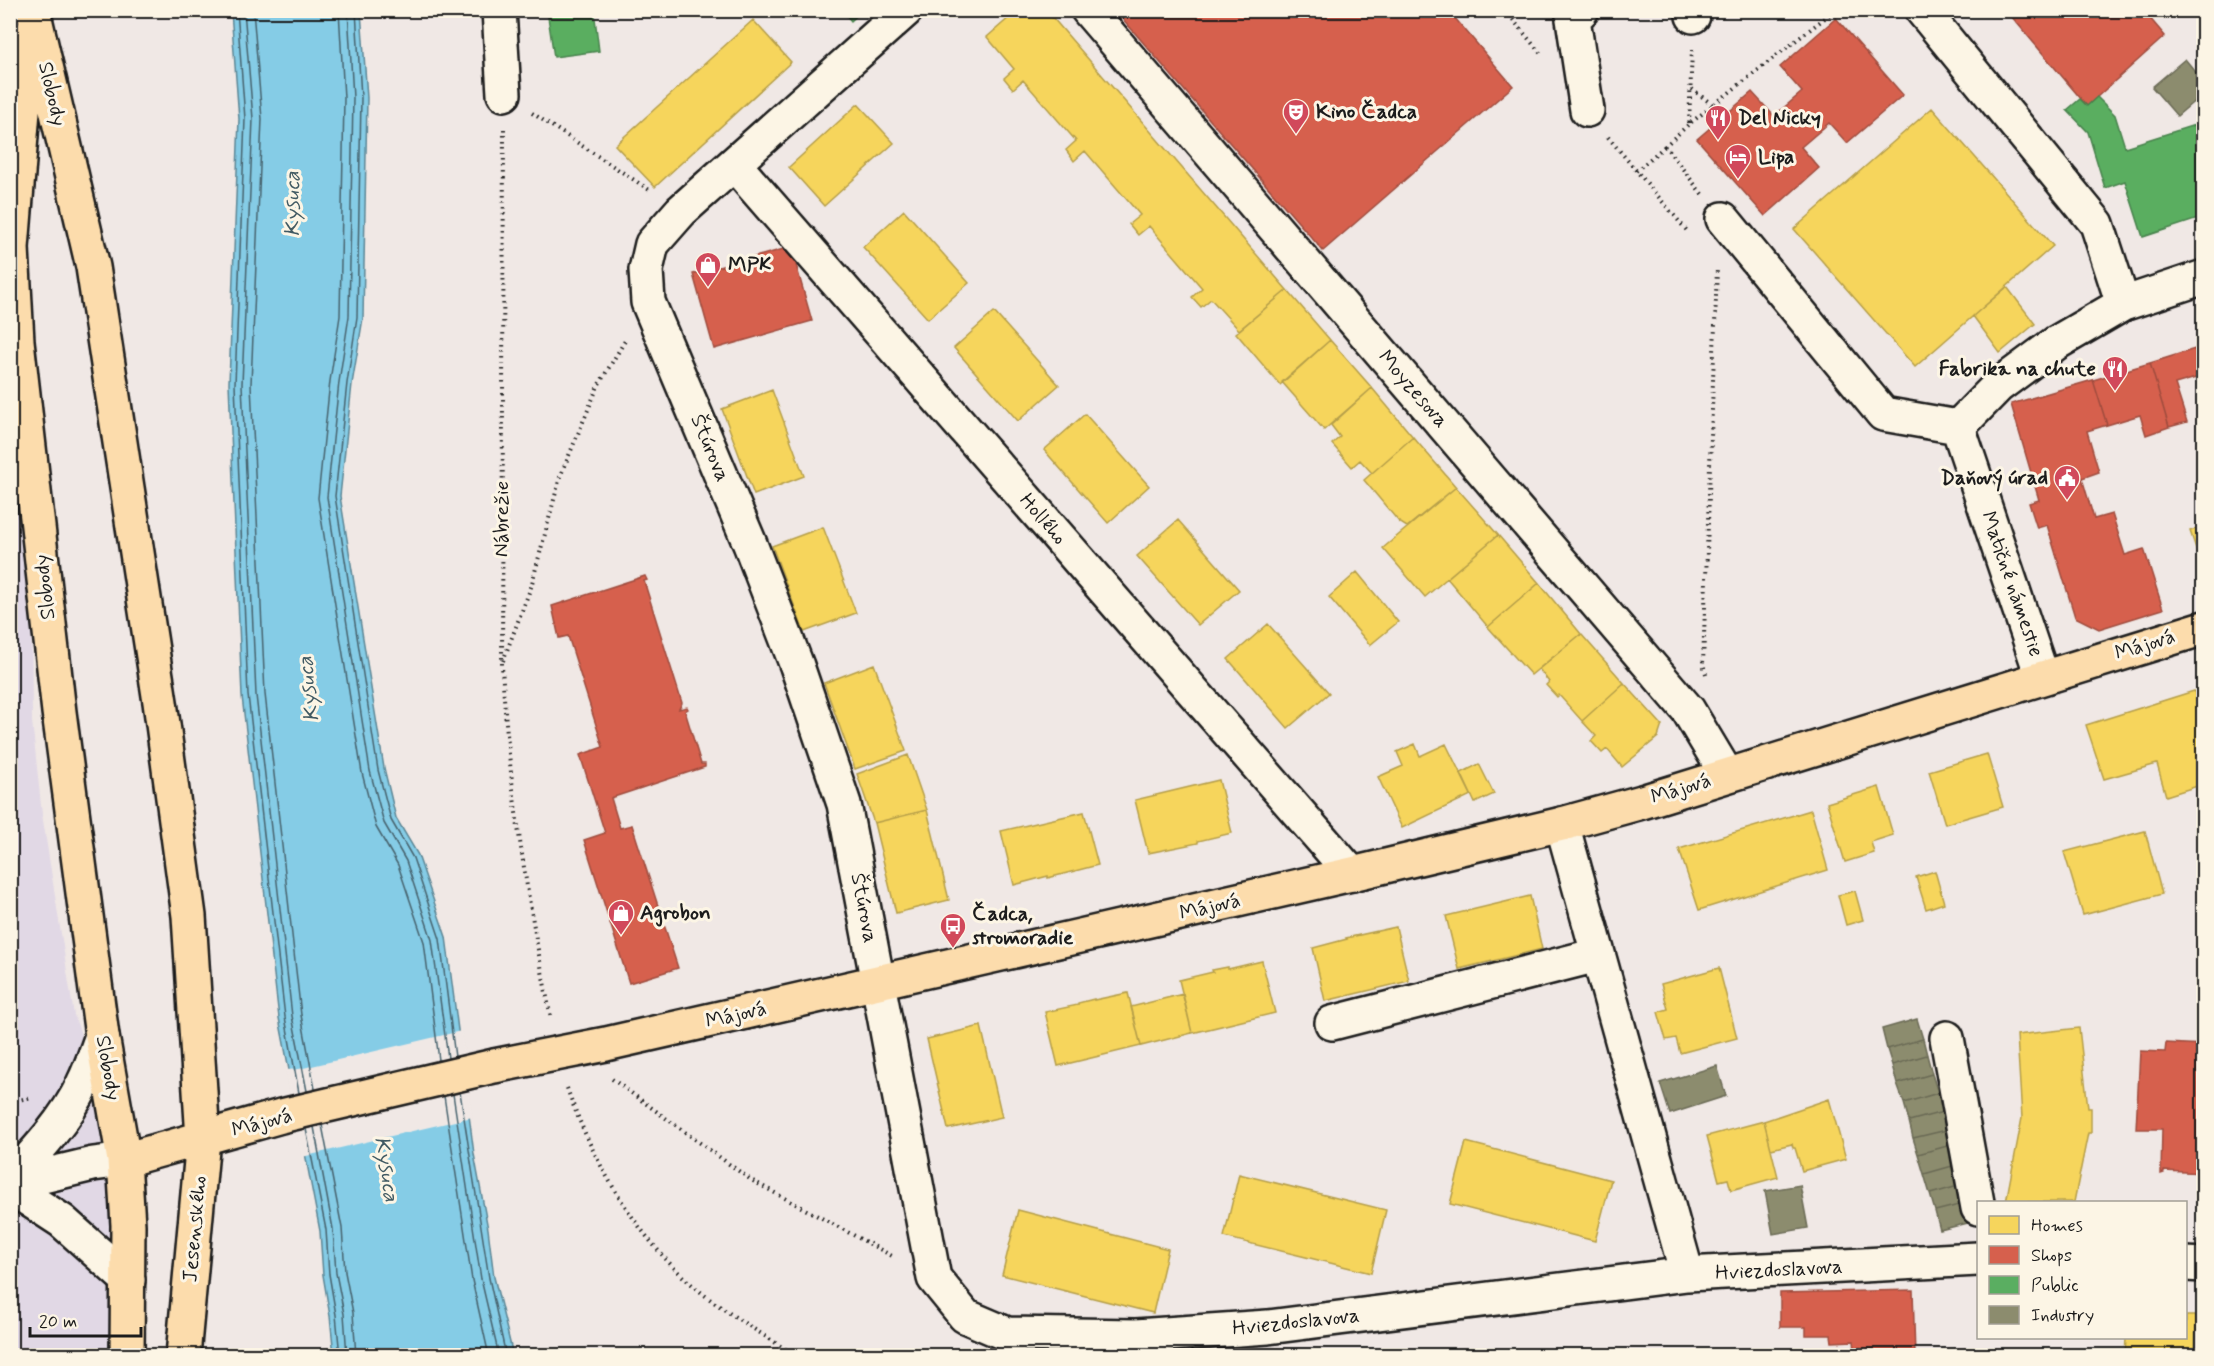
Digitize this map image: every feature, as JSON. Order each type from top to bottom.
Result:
[{"type":"main road","name":"Slobody","points":[[32,10],[12,248],[17,341],[59,712],[102,1036],[124,1160]]},
{"type":"main road","name":"Slobody","points":[[32,10],[93,267],[160,702],[189,916],[203,1139]]},
{"type":"main road","name":"Májová","points":[[124,1160],[256,1123],[494,1066],[606,1044],[878,983],[1562,824],[2204,628]]},
{"type":"main road","name":"Jesenského","points":[[183,1356],[203,1139]]},
{"type":"main road","points":[[124,1160],[128,1226],[127,1356]]},
{"type":"street","points":[[498,10],[504,94]]},
{"type":"street","name":"Štúrova","points":[[878,983],[844,804],[798,666],[750,544],[648,302],[646,270],[652,244],[681,211],[906,10]]},
{"type":"street","name":"Moyzesova","points":[[1088,10],[1689,710],[1727,775]]},
{"type":"street","points":[[1582,10],[1573,19],[1587,110]]},
{"type":"street","points":[[1922,10],[2097,224],[2123,304]]},
{"type":"street","name":"Hollého","points":[[734,164],[1352,874]]},
{"type":"street","points":[[1723,219],[1883,414],[1958,428],[1998,386],[2056,343],[2123,304],[2204,277]]},
{"type":"street","name":"Matičné námestie","points":[[1958,428],[2042,676]]},
{"type":"street","points":[[1562,824],[1687,1274]]},
{"type":"street","points":[[1332,1023],[1597,955]]},
{"type":"street","name":"Hviezdoslavova","points":[[878,983],[934,1278],[965,1316],[1007,1334],[1136,1336],[1268,1327],[1687,1274],[1977,1259]]},
{"type":"street","points":[[10,1184],[71,1105],[83,1084],[102,1036]]},
{"type":"street","points":[[1947,1038],[1977,1203]]},
{"type":"street","points":[[10,1184],[93,1164],[124,1160]]},
{"type":"street","points":[[10,1184],[62,1221],[128,1280]]},
{"type":"street","points":[[2187,1264],[2204,1264]]},
{"type":"path","points":[[1636,171],[1689,124],[1835,10]]},
{"type":"path","points":[[1689,124],[1693,14]]},
{"type":"path","points":[[1692,88],[1713,105]]},
{"type":"path","points":[[504,94],[681,211]]},
{"type":"path","name":"Nábrežie","points":[[504,94],[502,665],[505,731],[529,902],[552,1024]]},
{"type":"path","points":[[1665,146],[1723,219]]},
{"type":"path","points":[[1620,152],[1689,234]]},
{"type":"path","points":[[1708,682],[1703,664],[1717,267]]},
{"type":"path","points":[[502,665],[531,587],[560,477],[598,386],[648,302]]},
{"type":"path","points":[[609,1076],[751,1180],[934,1278]]},
{"type":"path","points":[[567,1088],[587,1137],[611,1182],[642,1232],[657,1250],[698,1290],[796,1356]]},
{"type":"path","points":[[1547,1356],[1614,1356]]},
{"type":"shaded area","points":[[10,464],[31,600],[32,721],[42,814],[74,1015],[104,1100],[114,1241],[115,1355],[11,1355]]},
{"type":"water","name":"Kysuca","points":[[231,11],[361,11],[367,98],[363,318],[352,384],[340,496],[384,768],[396,818],[418,855],[446,937],[474,1154],[494,1277],[513,1355],[334,1355],[323,1275],[320,1231],[279,1018],[242,696],[229,383],[239,119]]},
{"type":"pier","points":[[461,1031],[472,1117],[302,1157],[286,1070],[299,1069]]},
{"type":"building: Homes","points":[[1018,10],[1046,10],[1287,290],[1239,330],[1211,299],[1201,307],[1192,297],[1202,288],[1149,226],[1138,235],[1129,224],[1140,215],[1085,151],[1074,161],[1066,150],[1076,141],[1023,80],[1013,89],[1004,78],[1014,69],[987,37]]},
{"type":"building: Homes","points":[[753,20],[791,62],[655,187],[615,145]]},
{"type":"building: Homes","points":[[858,104],[894,143],[824,206],[789,167]]},
{"type":"building: Homes","points":[[1932,108],[2053,246],[1915,367],[1794,229]]},
{"type":"building: Homes","points":[[904,210],[969,283],[928,319],[863,247]]},
{"type":"building: Homes","points":[[2007,287],[2035,324],[2000,353],[1973,316]]},
{"type":"building: Homes","points":[[1287,290],[1330,340],[1280,385],[1236,333]]},
{"type":"building: Homes","points":[[994,312],[1059,385],[1018,421],[954,348]]},
{"type":"building: Homes","points":[[1330,340],[1372,388],[1324,430],[1282,382]]},
{"type":"building: Homes","points":[[1372,388],[1413,437],[1372,473],[1360,460],[1352,467],[1332,444],[1340,437],[1331,425]]},
{"type":"building: Homes","points":[[772,390],[804,476],[754,495],[722,409]]},
{"type":"building: Homes","points":[[1085,414],[1149,486],[1108,523],[1044,450]]},
{"type":"building: Homes","points":[[1413,437],[1456,487],[1407,527],[1399,522],[1364,480]]},
{"type":"building: Homes","points":[[1456,487],[1498,535],[1425,597],[1383,548]]},
{"type":"building: Homes","points":[[1178,520],[1239,590],[1198,625],[1137,556]]},
{"type":"building: Homes","points":[[2204,526],[2204,562],[2201,563],[2190,531]]},
{"type":"building: Homes","points":[[823,527],[856,613],[804,632],[772,546]]},
{"type":"building: Homes","points":[[1498,535],[1539,583],[1488,627],[1447,578]]},
{"type":"building: Homes","points":[[1357,572],[1398,622],[1370,645],[1329,597]]},
{"type":"building: Homes","points":[[1539,583],[1581,634],[1531,675],[1488,627]]},
{"type":"building: Homes","points":[[1268,624],[1329,693],[1288,728],[1228,659]]},
{"type":"building: Homes","points":[[1581,634],[1624,683],[1582,721],[1559,695],[1557,697],[1546,685],[1549,682],[1539,669]]},
{"type":"building: Homes","points":[[874,664],[906,751],[855,769],[824,683]]},
{"type":"building: Homes","points":[[1624,683],[1662,725],[1658,737],[1622,767],[1607,749],[1602,753],[1591,741],[1596,736],[1582,721]]},
{"type":"building: Homes","points":[[2194,691],[2204,721],[2204,784],[2166,796],[2157,764],[2104,779],[2086,725]]},
{"type":"building: Homes","points":[[1415,744],[1420,756],[1446,744],[1471,795],[1402,828],[1378,777],[1403,766],[1397,752]]},
{"type":"building: Homes","points":[[1987,754],[2003,807],[1945,824],[1929,771]]},
{"type":"building: Homes","points":[[908,755],[927,810],[874,823],[857,774]]},
{"type":"building: Homes","points":[[1479,764],[1494,794],[1475,803],[1461,773]]},
{"type":"building: Homes","points":[[1219,780],[1232,833],[1198,841],[1198,843],[1148,853],[1135,800]]},
{"type":"building: Homes","points":[[1879,787],[1893,835],[1871,842],[1874,853],[1845,862],[1827,803]]},
{"type":"building: Homes","points":[[927,810],[949,900],[896,913],[874,823]]},
{"type":"building: Homes","points":[[1811,810],[1828,870],[1699,910],[1679,849]]},
{"type":"building: Homes","points":[[1084,812],[1098,865],[1014,885],[1001,831]]},
{"type":"building: Homes","points":[[2145,831],[2162,894],[2083,915],[2064,852]]},
{"type":"building: Homes","points":[[1935,871],[1944,903],[1926,909],[1916,877]]},
{"type":"building: Homes","points":[[1855,891],[1863,920],[1846,925],[1838,895]]},
{"type":"building: Homes","points":[[1530,896],[1542,949],[1459,969],[1446,916]]},
{"type":"building: Homes","points":[[1396,927],[1409,981],[1325,1001],[1313,948]]},
{"type":"building: Homes","points":[[1262,961],[1275,1013],[1192,1033],[1179,980],[1213,972],[1212,970],[1228,967],[1228,969]]},
{"type":"building: Homes","points":[[1719,968],[1737,1038],[1680,1053],[1676,1038],[1666,1040],[1658,1012],[1668,1009],[1661,984]]},
{"type":"building: Homes","points":[[1128,993],[1141,1046],[1058,1066],[1045,1012]]},
{"type":"building: Homes","points":[[1183,994],[1192,1033],[1141,1046],[1131,1007]]},
{"type":"building: Homes","points":[[981,1026],[1002,1117],[948,1129],[927,1039]]},
{"type":"building: Homes","points":[[2079,1028],[2088,1108],[2091,1108],[2091,1133],[2088,1133],[2074,1201],[2006,1201],[2022,1118],[2017,1035]]},
{"type":"building: Homes","points":[[1829,1099],[1846,1159],[1802,1171],[1792,1144],[1771,1149],[1764,1121]]},
{"type":"building: Homes","points":[[1764,1121],[1778,1177],[1731,1190],[1728,1179],[1719,1181],[1707,1136]]},
{"type":"building: Homes","points":[[1466,1142],[1611,1180],[1595,1241],[1450,1204]]},
{"type":"building: Homes","points":[[1239,1174],[1386,1210],[1371,1273],[1224,1237]]},
{"type":"building: Homes","points":[[1018,1210],[1168,1249],[1153,1313],[1002,1275]]},
{"type":"building: Homes","points":[[2187,1316],[2196,1316],[2195,1356],[2125,1356],[2126,1339],[2187,1339]]},
{"type":"building: Shops","points":[[1115,10],[1448,10],[1513,86],[1323,251]]},
{"type":"building: Shops","points":[[2006,10],[2143,10],[2165,36],[2087,106]]},
{"type":"building: Shops","points":[[1836,18],[1903,95],[1847,143],[1829,123],[1801,147],[1819,168],[1765,216],[1697,139],[1752,92],[1774,116],[1802,92],[1780,67]]},
{"type":"building: Shops","points":[[791,247],[812,321],[714,349],[693,274]]},
{"type":"building: Shops","points":[[2195,349],[2203,376],[2175,384],[2187,422],[2169,427],[2150,363]]},
{"type":"building: Shops","points":[[2150,363],[2169,427],[2146,435],[2140,415],[2107,425],[2093,380]]},
{"type":"building: Shops","points":[[2093,380],[2107,425],[2087,431],[2099,472],[2082,478],[2094,519],[2112,514],[2125,555],[2144,549],[2163,609],[2099,629],[2075,617],[2047,525],[2037,528],[2029,503],[2039,500],[2011,404]]},
{"type":"building: Shops","points":[[645,576],[647,580],[644,581],[682,703],[679,709],[687,707],[688,709],[685,711],[701,764],[705,764],[705,767],[611,798],[620,828],[632,825],[678,968],[629,983],[584,840],[605,833],[580,755],[603,747],[568,636],[559,638],[552,606]]},
{"type":"building: Shops","points":[[2166,1043],[2204,1045],[2204,1173],[2164,1171],[2161,1174],[2162,1129],[2136,1129],[2140,1051],[2165,1052]]},
{"type":"building: Shops","points":[[1913,1290],[1915,1356],[1872,1356],[1872,1349],[1855,1350],[1854,1341],[1832,1342],[1831,1335],[1806,1335],[1806,1327],[1780,1327],[1780,1293]]},
{"type":"building: Public","points":[[547,10],[594,10],[599,51],[554,57]]},
{"type":"building: Public","points":[[842,10],[863,10],[851,21]]},
{"type":"building: Public","points":[[2097,97],[2115,115],[2125,147],[2204,122],[2204,217],[2143,237],[2125,181],[2105,188],[2088,132],[2067,110],[2080,99],[2087,106]]},
{"type":"building: Industry","points":[[2185,59],[2204,82],[2204,93],[2177,116],[2152,87]]},
{"type":"building: Industry","points":[[1917,1019],[1923,1039],[1887,1049],[1882,1029]]},
{"type":"building: Industry","points":[[1923,1039],[1927,1055],[1892,1065],[1887,1049]]},
{"type":"building: Industry","points":[[1927,1055],[1932,1074],[1897,1084],[1892,1065]]},
{"type":"building: Industry","points":[[1717,1066],[1726,1096],[1670,1114],[1660,1083]]},
{"type":"building: Industry","points":[[1932,1074],[1938,1093],[1904,1103],[1897,1084]]},
{"type":"building: Industry","points":[[1938,1093],[1943,1112],[1909,1121],[1904,1103]]},
{"type":"building: Industry","points":[[1943,1112],[1947,1130],[1913,1138],[1909,1121]]},
{"type":"building: Industry","points":[[1947,1130],[1951,1145],[1918,1154],[1913,1138]]},
{"type":"building: Industry","points":[[1951,1145],[1956,1165],[1924,1174],[1918,1154]]},
{"type":"building: Industry","points":[[1956,1165],[1962,1185],[1930,1194],[1924,1174]]},
{"type":"building: Industry","points":[[1800,1185],[1808,1228],[1773,1234],[1765,1191]]},
{"type":"building: Industry","points":[[1962,1185],[1967,1203],[1935,1211],[1930,1194]]},
{"type":"building: Industry","points":[[1967,1203],[1972,1222],[1940,1230],[1935,1211]]},
{"type":"place","name":"Kino Čadca","points":[[1296,135]]},
{"type":"place","name":"Del Nicky","points":[[1718,141]]},
{"type":"place","name":"Lipa","points":[[1738,180]]},
{"type":"place","name":"MPK","points":[[708,288]]},
{"type":"place","name":"Fabrika na chute","points":[[2115,392]]},
{"type":"place","name":"Daňový úrad","points":[[2067,501]]},
{"type":"place","name":"Agrobon","points":[[621,936]]},
{"type":"place","name":"Čadca, stromoradie","points":[[953,949]]}]
